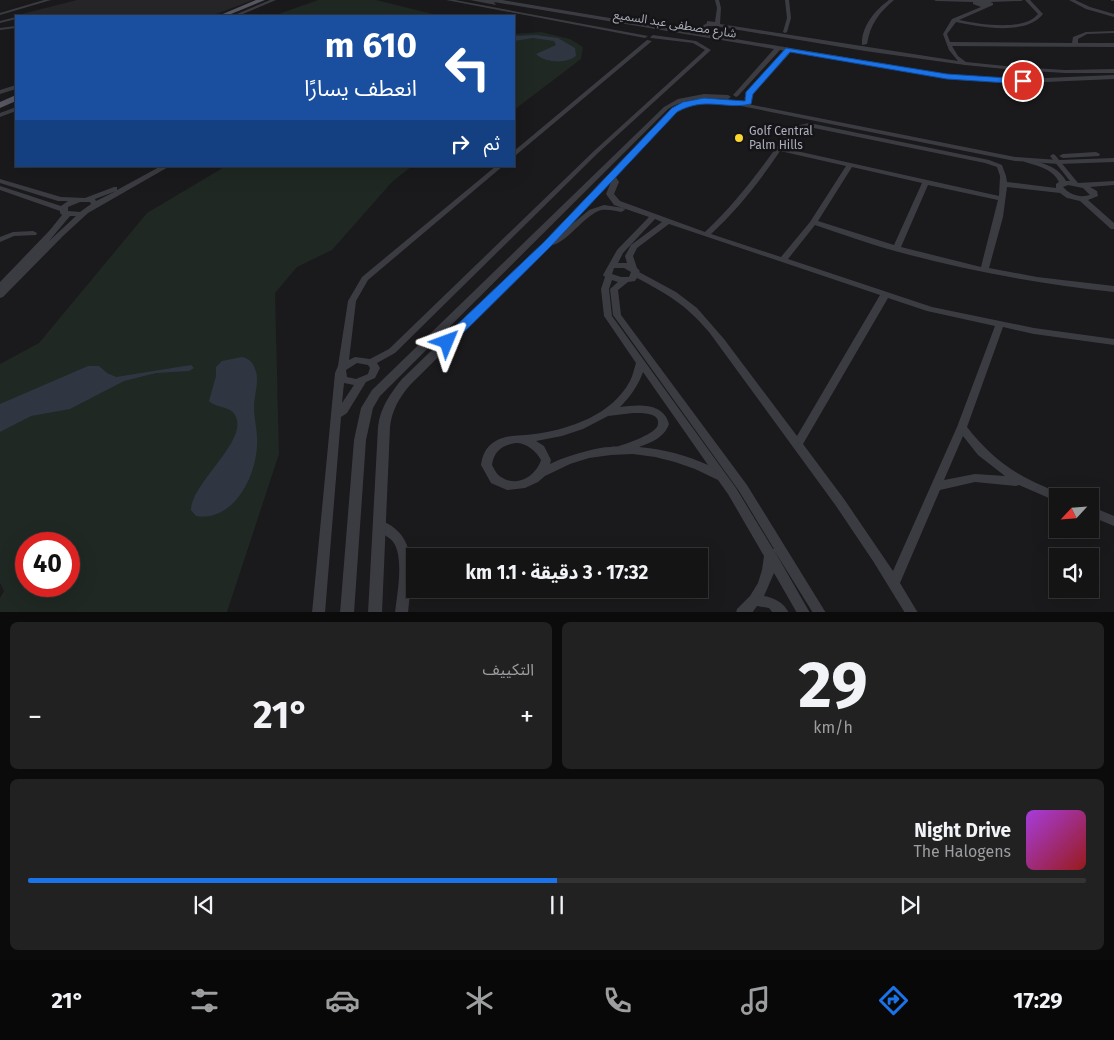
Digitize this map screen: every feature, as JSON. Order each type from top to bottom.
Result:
[{"type":"main road","points":[[218,15],[256,0]]},
{"type":"main road","points":[[224,15],[262,0]]},
{"type":"main road","points":[[0,103],[15,97]]},
{"type":"street","points":[[0,14],[49,0]]},
{"type":"street","points":[[236,15],[274,0]]},
{"type":"street","points":[[336,416],[344,410],[373,366],[388,358],[598,151],[708,50],[701,44],[673,39],[642,38],[622,30],[533,12],[448,0]]},
{"type":"street","name":"شارع مصطفى عبد السميع","points":[[473,0],[490,1],[710,36],[777,50]]},
{"type":"street","points":[[710,36],[708,33],[715,23],[719,8],[717,0]]},
{"type":"street","points":[[787,0],[789,18],[787,34]]},
{"type":"street","points":[[864,44],[867,29],[872,19],[892,0]]},
{"type":"street","points":[[936,0],[958,1],[988,6],[1015,0],[1029,2],[1041,14],[1038,20],[1030,23],[993,26],[954,20]]},
{"type":"street","points":[[967,63],[955,56],[945,34],[947,28],[954,20],[976,4],[1020,0]]},
{"type":"street","points":[[1071,0],[1088,8],[1114,16]]},
{"type":"street","points":[[976,4],[988,6]]},
{"type":"street","name":"شارع مصطفى عبد السميع","points":[[510,5],[533,12],[976,80],[1023,81],[1114,76]]},
{"type":"street","points":[[0,22],[15,18]]},
{"type":"street","points":[[694,34],[715,23],[869,49],[967,63],[1032,69],[1114,71]]},
{"type":"street","points":[[0,29],[15,27]]},
{"type":"street","points":[[1075,42],[1078,36],[1086,33],[1114,32]]},
{"type":"street","points":[[640,47],[642,38]]},
{"type":"street","points":[[515,153],[640,47],[652,39]]},
{"type":"street","points":[[948,41],[961,43],[1075,42],[1087,45],[1114,45]]},
{"type":"street","points":[[855,46],[864,44]]},
{"type":"street","points":[[864,44],[869,49]]},
{"type":"street","points":[[733,99],[777,50]]},
{"type":"street","points":[[748,99],[787,51]]},
{"type":"street","points":[[944,60],[955,56]]},
{"type":"street","points":[[0,92],[15,87]]},
{"type":"street","points":[[347,612],[360,440],[367,408],[382,386],[671,104],[689,98],[748,99],[809,116],[998,151],[1053,156],[1114,153]]},
{"type":"street","points":[[375,612],[385,414],[389,403],[406,382],[547,244],[679,106],[694,102],[733,99],[1027,161],[1056,172],[1061,177],[1062,187],[1070,196],[1086,199],[1114,219]]},
{"type":"street","points":[[0,115],[15,109]]},
{"type":"street","points":[[706,235],[730,212],[793,128],[809,125],[992,162],[1002,168],[1002,199],[984,270]]},
{"type":"street","points":[[779,149],[1002,199]]},
{"type":"street","points":[[618,154],[630,157]]},
{"type":"street","points":[[1053,156],[1078,184],[1091,189],[1114,188]]},
{"type":"street","points":[[1027,161],[1114,160]]},
{"type":"street","points":[[783,260],[814,222],[850,166]]},
{"type":"street","points":[[0,181],[61,199],[78,200],[88,199],[154,167]]},
{"type":"street","points":[[0,294],[60,234],[95,205],[165,167]]},
{"type":"street","points":[[318,612],[336,416],[352,301],[365,279],[499,167]]},
{"type":"street","points":[[612,175],[615,182],[610,194],[615,205]]},
{"type":"street","points":[[896,248],[926,182]]},
{"type":"street","points":[[1003,184],[1062,187],[1078,184],[1114,183]]},
{"type":"street","points":[[0,188],[65,212],[86,212]]},
{"type":"street","points":[[1086,199],[1094,195],[1091,189]]},
{"type":"street","points":[[88,199],[94,201],[95,205]]},
{"type":"street","points":[[1086,199],[1114,227]]},
{"type":"street","points":[[0,287],[65,212],[78,200]]},
{"type":"street","points":[[531,239],[547,244],[568,232],[590,211],[615,205],[885,295],[950,314],[1114,342]]},
{"type":"street","points":[[652,218],[620,252],[613,265],[608,269],[609,277],[605,289],[608,316],[722,477],[770,552],[811,610]]},
{"type":"street","points":[[814,222],[896,248],[984,270],[1044,281],[1114,289]]},
{"type":"street","points":[[669,223],[634,248],[629,256],[635,271],[632,279],[624,281],[614,289],[617,315],[743,488],[811,610]]},
{"type":"street","points":[[0,240],[13,234],[33,233]]},
{"type":"street","points":[[613,265],[626,265],[694,309],[798,443],[912,612]]},
{"type":"street","points":[[609,277],[624,281]]},
{"type":"street","points":[[798,443],[885,295]]},
{"type":"street","points":[[894,583],[938,486],[1000,324]]},
{"type":"street","points":[[345,349],[355,360],[373,366]]},
{"type":"street","points":[[342,369],[355,360]]},
{"type":"street","points":[[606,413],[642,409],[650,410],[662,419],[664,425],[662,430],[656,435],[618,450],[579,456],[543,472],[530,483],[510,485],[493,478],[488,472],[486,465],[490,450],[505,441],[568,431],[588,424],[606,413],[630,389],[641,362]]},
{"type":"street","points":[[342,369],[347,381],[362,381]]},
{"type":"street","points":[[962,426],[984,455],[1019,482],[1049,494]]},
{"type":"street","points":[[523,439],[539,446],[544,451],[546,458],[543,472]]},
{"type":"street","points":[[618,450],[659,453],[679,458],[722,477]]},
{"type":"street","points":[[938,486],[975,478],[1019,482]]},
{"type":"street","points":[[1099,515],[1114,521]]},
{"type":"street","points":[[379,525],[397,538],[402,553],[405,569],[401,612]]},
{"type":"street","points":[[742,612],[756,600],[768,574],[770,552]]},
{"type":"street","points":[[756,600],[772,603],[784,612]]},
{"type":"shaded area","points":[[77,0],[253,0],[214,15],[22,14]]},
{"type":"shaded area","points":[[318,0],[376,0],[437,15],[276,15]]},
{"type":"shaded area","points":[[541,32],[570,39],[583,47],[581,59],[515,109],[515,34]]},
{"type":"shaded area","points":[[224,167],[411,167],[392,182],[332,250],[297,267],[275,293],[279,454],[227,612],[0,612],[0,598],[4,591],[0,583],[0,364],[39,343],[147,213]]},
{"type":"water","points":[[536,35],[558,38],[575,48],[576,56],[567,60],[550,61],[536,54],[556,45],[554,41],[533,38],[515,41],[515,36]]},
{"type":"water","points":[[242,357],[252,362],[257,378],[254,407],[257,435],[256,457],[247,483],[232,504],[221,512],[209,516],[196,516],[191,510],[194,499],[200,487],[228,449],[237,425],[233,412],[209,401],[216,376],[216,367],[222,361]]},
{"type":"water","points":[[191,365],[194,368],[189,371],[156,373],[124,381],[70,409],[31,416],[0,432],[0,404],[88,366],[99,366],[107,373],[116,377]]},
{"type":"place","name":"Golf Central Palm Hills","points":[[739,138]]},
{"type":"route","points":[[447,342],[547,244],[679,106],[704,101],[729,101],[738,104],[748,102],[749,94],[789,50],[947,76],[992,81],[1023,81]]}]
